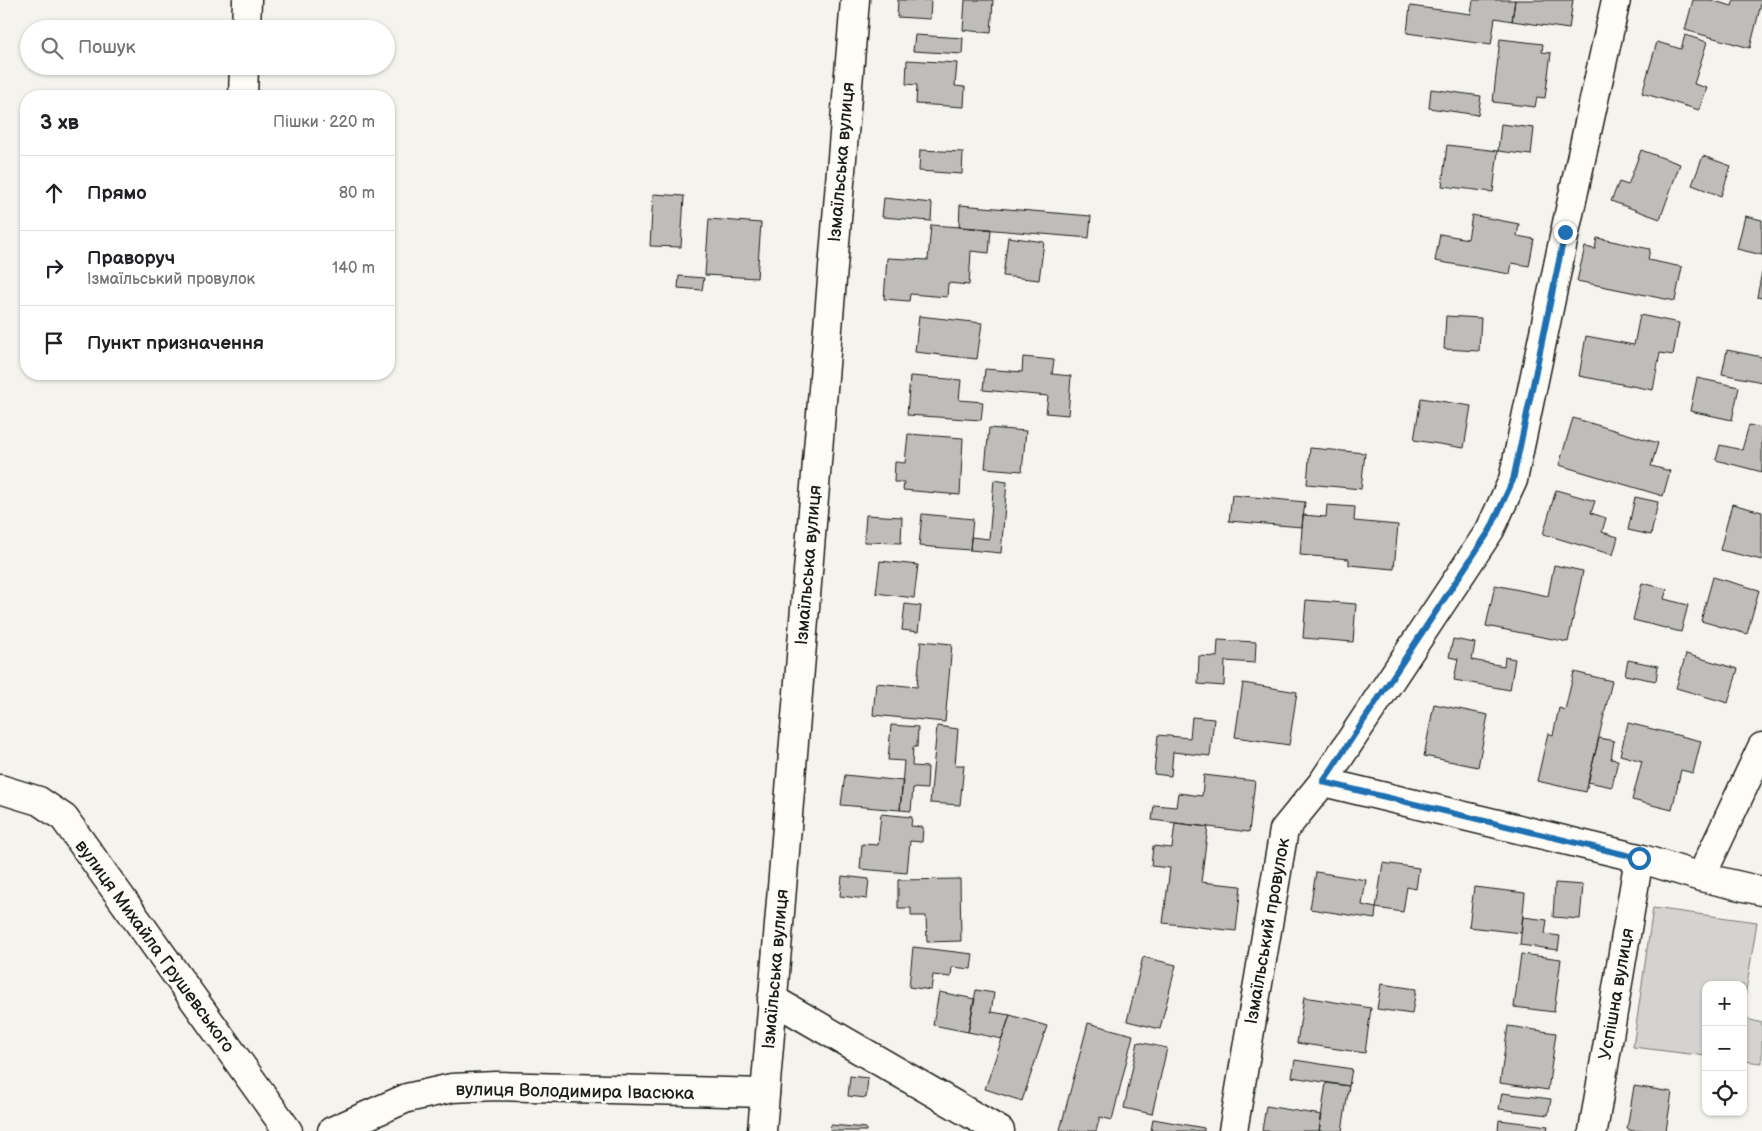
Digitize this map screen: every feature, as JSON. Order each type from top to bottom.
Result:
[{"type":"street","points":[[246,20],[247,0]]},
{"type":"street","name":"Ізмаїльська вулиця","points":[[762,1131],[854,0]]},
{"type":"street","name":"Ізмаїльський провулок","points":[[1233,1131],[1284,830],[1323,782],[1490,530],[1513,480],[1616,0]]},
{"type":"street","points":[[243,90],[244,75]]},
{"type":"street","points":[[1701,877],[1762,747]]},
{"type":"street","points":[[1323,782],[1639,858],[1701,877],[1762,892]]},
{"type":"street","name":"вулиця Михайла Грушевського","points":[[0,789],[38,800],[64,818],[288,1131]]},
{"type":"street","name":"Успішна вулиця","points":[[1593,1131],[1639,858]]},
{"type":"street","points":[[772,999],[1000,1131]]},
{"type":"street","name":"вулиця Володимира Івасюка","points":[[332,1131],[407,1098],[452,1088],[496,1086],[766,1093]]},
{"type":"shaded area","points":[[1653,908],[1757,922],[1747,985],[1747,981],[1702,981],[1702,1056],[1633,1047]]},
{"type":"shaded area","points":[[1747,1019],[1762,1023],[1762,1063],[1747,1061]]},
{"type":"building","points":[[898,0],[931,0],[930,19],[897,17]]},
{"type":"building","points":[[965,0],[993,0],[991,33],[963,30]]},
{"type":"building","points":[[1473,0],[1515,0],[1512,21],[1495,18],[1491,45],[1407,33],[1410,6],[1471,14]]},
{"type":"building","points":[[1515,0],[1573,0],[1569,29],[1512,21]]},
{"type":"building","points":[[1693,0],[1710,0],[1732,6],[1734,0],[1762,0],[1750,48],[1685,30]]},
{"type":"building","points":[[915,35],[963,38],[962,54],[913,51]]},
{"type":"building","points":[[1685,35],[1707,42],[1694,84],[1707,88],[1699,110],[1642,93],[1657,42],[1681,49]]},
{"type":"building","points":[[1500,39],[1543,44],[1542,52],[1551,53],[1545,98],[1537,97],[1535,107],[1493,102]]},
{"type":"building","points":[[907,60],[957,63],[955,86],[965,87],[964,107],[916,104],[917,85],[906,84]]},
{"type":"building","points":[[1431,89],[1481,96],[1478,115],[1429,108]]},
{"type":"building","points":[[1501,124],[1534,128],[1531,155],[1498,151]]},
{"type":"building","points":[[1447,145],[1498,151],[1493,192],[1442,186]]},
{"type":"building","points":[[920,150],[963,152],[962,174],[919,171]]},
{"type":"building","points":[[1641,150],[1680,164],[1660,219],[1611,201],[1619,182],[1628,185]]},
{"type":"building","points":[[1703,156],[1731,166],[1721,196],[1692,185]]},
{"type":"building","points":[[653,194],[684,196],[681,247],[650,246]]},
{"type":"building","points":[[884,198],[932,203],[931,221],[882,217]]},
{"type":"building","points":[[960,205],[1091,216],[1089,238],[959,227]]},
{"type":"building","points":[[1472,215],[1519,224],[1517,236],[1534,239],[1529,266],[1512,263],[1510,274],[1435,261],[1440,234],[1468,239]]},
{"type":"building","points":[[1745,216],[1762,220],[1762,255],[1737,249]]},
{"type":"building","points":[[709,219],[761,223],[757,278],[705,275]]},
{"type":"building","points":[[931,225],[991,229],[989,253],[971,251],[969,285],[948,283],[947,297],[910,294],[909,301],[884,299],[887,258],[928,260]]},
{"type":"building","points":[[1008,237],[1044,242],[1039,280],[1003,276]]},
{"type":"building","points":[[1597,238],[1650,249],[1648,260],[1682,267],[1675,301],[1577,281],[1585,247],[1595,249]]},
{"type":"building","points":[[1762,272],[1762,298],[1757,297]]},
{"type":"building","points":[[679,276],[704,278],[702,290],[678,288]]},
{"type":"building","points":[[1640,315],[1679,323],[1673,355],[1660,353],[1653,390],[1579,376],[1586,336],[1634,345]]},
{"type":"building","points":[[919,316],[982,323],[977,359],[915,352]]},
{"type":"building","points":[[1446,316],[1481,318],[1479,351],[1444,349]]},
{"type":"building","points":[[1727,350],[1762,357],[1762,382],[1722,374]]},
{"type":"building","points":[[1023,357],[1054,360],[1052,374],[1071,376],[1068,415],[1046,413],[1048,396],[983,390],[985,369],[1022,372]]},
{"type":"building","points":[[910,376],[961,380],[959,400],[983,402],[981,420],[907,415]]},
{"type":"building","points":[[1697,378],[1739,387],[1732,420],[1690,411]]},
{"type":"building","points":[[1421,398],[1471,406],[1464,448],[1414,440]]},
{"type":"building","points":[[1573,418],[1658,443],[1651,466],[1670,471],[1663,496],[1559,465]]},
{"type":"building","points":[[1749,425],[1762,428],[1762,472],[1716,460],[1720,445],[1742,450]]},
{"type":"building","points":[[989,428],[1026,431],[1022,471],[985,468]]},
{"type":"building","points":[[908,434],[963,438],[960,495],[903,490],[904,482],[894,482],[895,462],[905,463]]},
{"type":"building","points":[[1310,448],[1365,453],[1361,489],[1307,484]]},
{"type":"building","points":[[994,480],[1007,482],[1001,553],[970,550],[971,537],[989,539]]},
{"type":"building","points":[[1556,490],[1595,501],[1591,513],[1606,518],[1602,532],[1618,537],[1613,555],[1543,534]]},
{"type":"building","points":[[1232,495],[1305,502],[1302,527],[1229,521]]},
{"type":"building","points":[[1635,497],[1658,502],[1651,535],[1628,530]]},
{"type":"building","points":[[1732,504],[1762,512],[1762,560],[1720,550]]},
{"type":"building","points":[[1327,505],[1355,507],[1354,521],[1398,525],[1394,569],[1349,565],[1349,559],[1300,555],[1303,515],[1326,517]]},
{"type":"building","points":[[922,514],[973,519],[970,550],[919,546]]},
{"type":"building","points":[[866,515],[902,517],[901,543],[864,542]]},
{"type":"building","points":[[880,561],[918,565],[914,598],[876,593]]},
{"type":"building","points":[[1554,565],[1583,571],[1568,642],[1486,626],[1495,585],[1548,596]]},
{"type":"building","points":[[1713,577],[1759,590],[1747,634],[1701,621]]},
{"type":"building","points":[[1642,583],[1667,589],[1664,599],[1688,605],[1681,632],[1633,620]]},
{"type":"building","points":[[1306,600],[1356,604],[1353,642],[1303,638]]},
{"type":"building","points":[[905,604],[921,606],[918,632],[902,630]]},
{"type":"building","points":[[1453,639],[1475,643],[1472,660],[1504,666],[1505,657],[1515,659],[1510,690],[1454,680],[1458,659],[1449,657]]},
{"type":"building","points":[[1218,640],[1256,642],[1255,663],[1225,661],[1224,686],[1198,684],[1199,656],[1217,657]]},
{"type":"building","points":[[921,641],[952,644],[945,722],[873,715],[876,683],[917,687]]},
{"type":"building","points":[[1686,654],[1738,669],[1728,703],[1676,688]]},
{"type":"building","points":[[1628,660],[1658,666],[1656,681],[1625,675]]},
{"type":"building","points":[[1574,672],[1612,681],[1586,792],[1537,781],[1548,733],[1553,735],[1559,708],[1565,710]]},
{"type":"building","points":[[1243,683],[1297,692],[1289,745],[1235,737]]},
{"type":"building","points":[[1434,704],[1488,715],[1478,767],[1424,756]]},
{"type":"building","points":[[1192,717],[1214,719],[1210,756],[1173,752],[1171,776],[1154,774],[1158,735],[1190,738]]},
{"type":"building","points":[[1628,723],[1701,741],[1693,773],[1681,770],[1672,810],[1632,800],[1642,761],[1620,755]]},
{"type":"building","points":[[891,725],[918,727],[917,747],[913,747],[912,766],[928,767],[927,789],[913,788],[911,811],[900,810],[904,761],[888,760]]},
{"type":"building","points":[[937,726],[958,729],[955,765],[964,765],[960,805],[930,803]]},
{"type":"building","points":[[1599,738],[1614,741],[1611,759],[1618,760],[1612,787],[1588,782]]},
{"type":"building","points":[[845,775],[903,781],[900,810],[841,805]]},
{"type":"building","points":[[1204,775],[1255,781],[1249,832],[1152,820],[1154,805],[1176,807],[1178,793],[1202,796]]},
{"type":"building","points":[[881,814],[912,817],[911,826],[923,827],[922,842],[910,841],[907,873],[860,869],[862,844],[878,845]]},
{"type":"building","points":[[1175,823],[1208,827],[1201,882],[1241,886],[1236,931],[1163,923],[1170,868],[1151,866],[1153,846],[1172,848]]},
{"type":"building","points":[[1383,863],[1419,868],[1416,889],[1407,887],[1403,912],[1376,908]]},
{"type":"building","points":[[1316,872],[1366,880],[1362,905],[1376,908],[1375,919],[1310,909]]},
{"type":"building","points":[[842,876],[869,879],[867,899],[840,896]]},
{"type":"building","points":[[960,879],[961,941],[927,942],[926,916],[911,916],[911,908],[898,908],[898,880]]},
{"type":"building","points":[[1555,883],[1583,885],[1580,919],[1553,917]]},
{"type":"building","points":[[1474,887],[1525,893],[1521,933],[1469,927]]},
{"type":"building","points":[[1523,917],[1547,920],[1545,934],[1560,936],[1558,950],[1520,945]]},
{"type":"building","points":[[913,947],[973,954],[971,969],[952,967],[951,977],[933,975],[931,990],[909,987]]},
{"type":"building","points":[[1521,954],[1561,959],[1554,1012],[1514,1007]]},
{"type":"building","points":[[1143,957],[1176,965],[1160,1029],[1127,1021]]},
{"type":"building","points":[[1381,984],[1416,989],[1412,1014],[1377,1009]]},
{"type":"building","points":[[976,990],[994,993],[991,1012],[1010,1015],[1002,1039],[968,1032]]},
{"type":"building","points":[[939,992],[975,999],[968,1032],[933,1025]]},
{"type":"building","points":[[1304,997],[1371,1008],[1365,1053],[1297,1043]]},
{"type":"building","points":[[1010,1015],[1047,1026],[1022,1101],[985,1089]]},
{"type":"building","points":[[1088,1023],[1133,1035],[1112,1120],[1100,1117],[1096,1131],[1060,1130]]},
{"type":"building","points":[[1508,1026],[1556,1033],[1548,1090],[1500,1083]]},
{"type":"building","points":[[1138,1042],[1167,1048],[1152,1114],[1124,1108]]},
{"type":"building","points":[[1295,1060],[1352,1069],[1349,1086],[1292,1077]]},
{"type":"building","points":[[850,1076],[868,1078],[866,1098],[848,1096]]},
{"type":"building","points":[[1326,1083],[1349,1086],[1342,1131],[1319,1131]]},
{"type":"building","points":[[1634,1086],[1672,1092],[1666,1131],[1633,1131],[1627,1129]]},
{"type":"building","points":[[1502,1093],[1551,1099],[1548,1115],[1499,1109]]},
{"type":"building","points":[[1266,1106],[1322,1115],[1319,1131],[1262,1131]]},
{"type":"building","points":[[1153,1119],[1204,1128],[1204,1131],[1151,1131]]},
{"type":"building","points":[[1499,1120],[1548,1126],[1547,1131],[1498,1131]]},
{"type":"building","points":[[831,1125],[866,1128],[866,1131],[830,1131]]},
{"type":"route","points":[[1565,232],[1513,480],[1490,530],[1323,782],[1513,826],[1639,858]]}]
